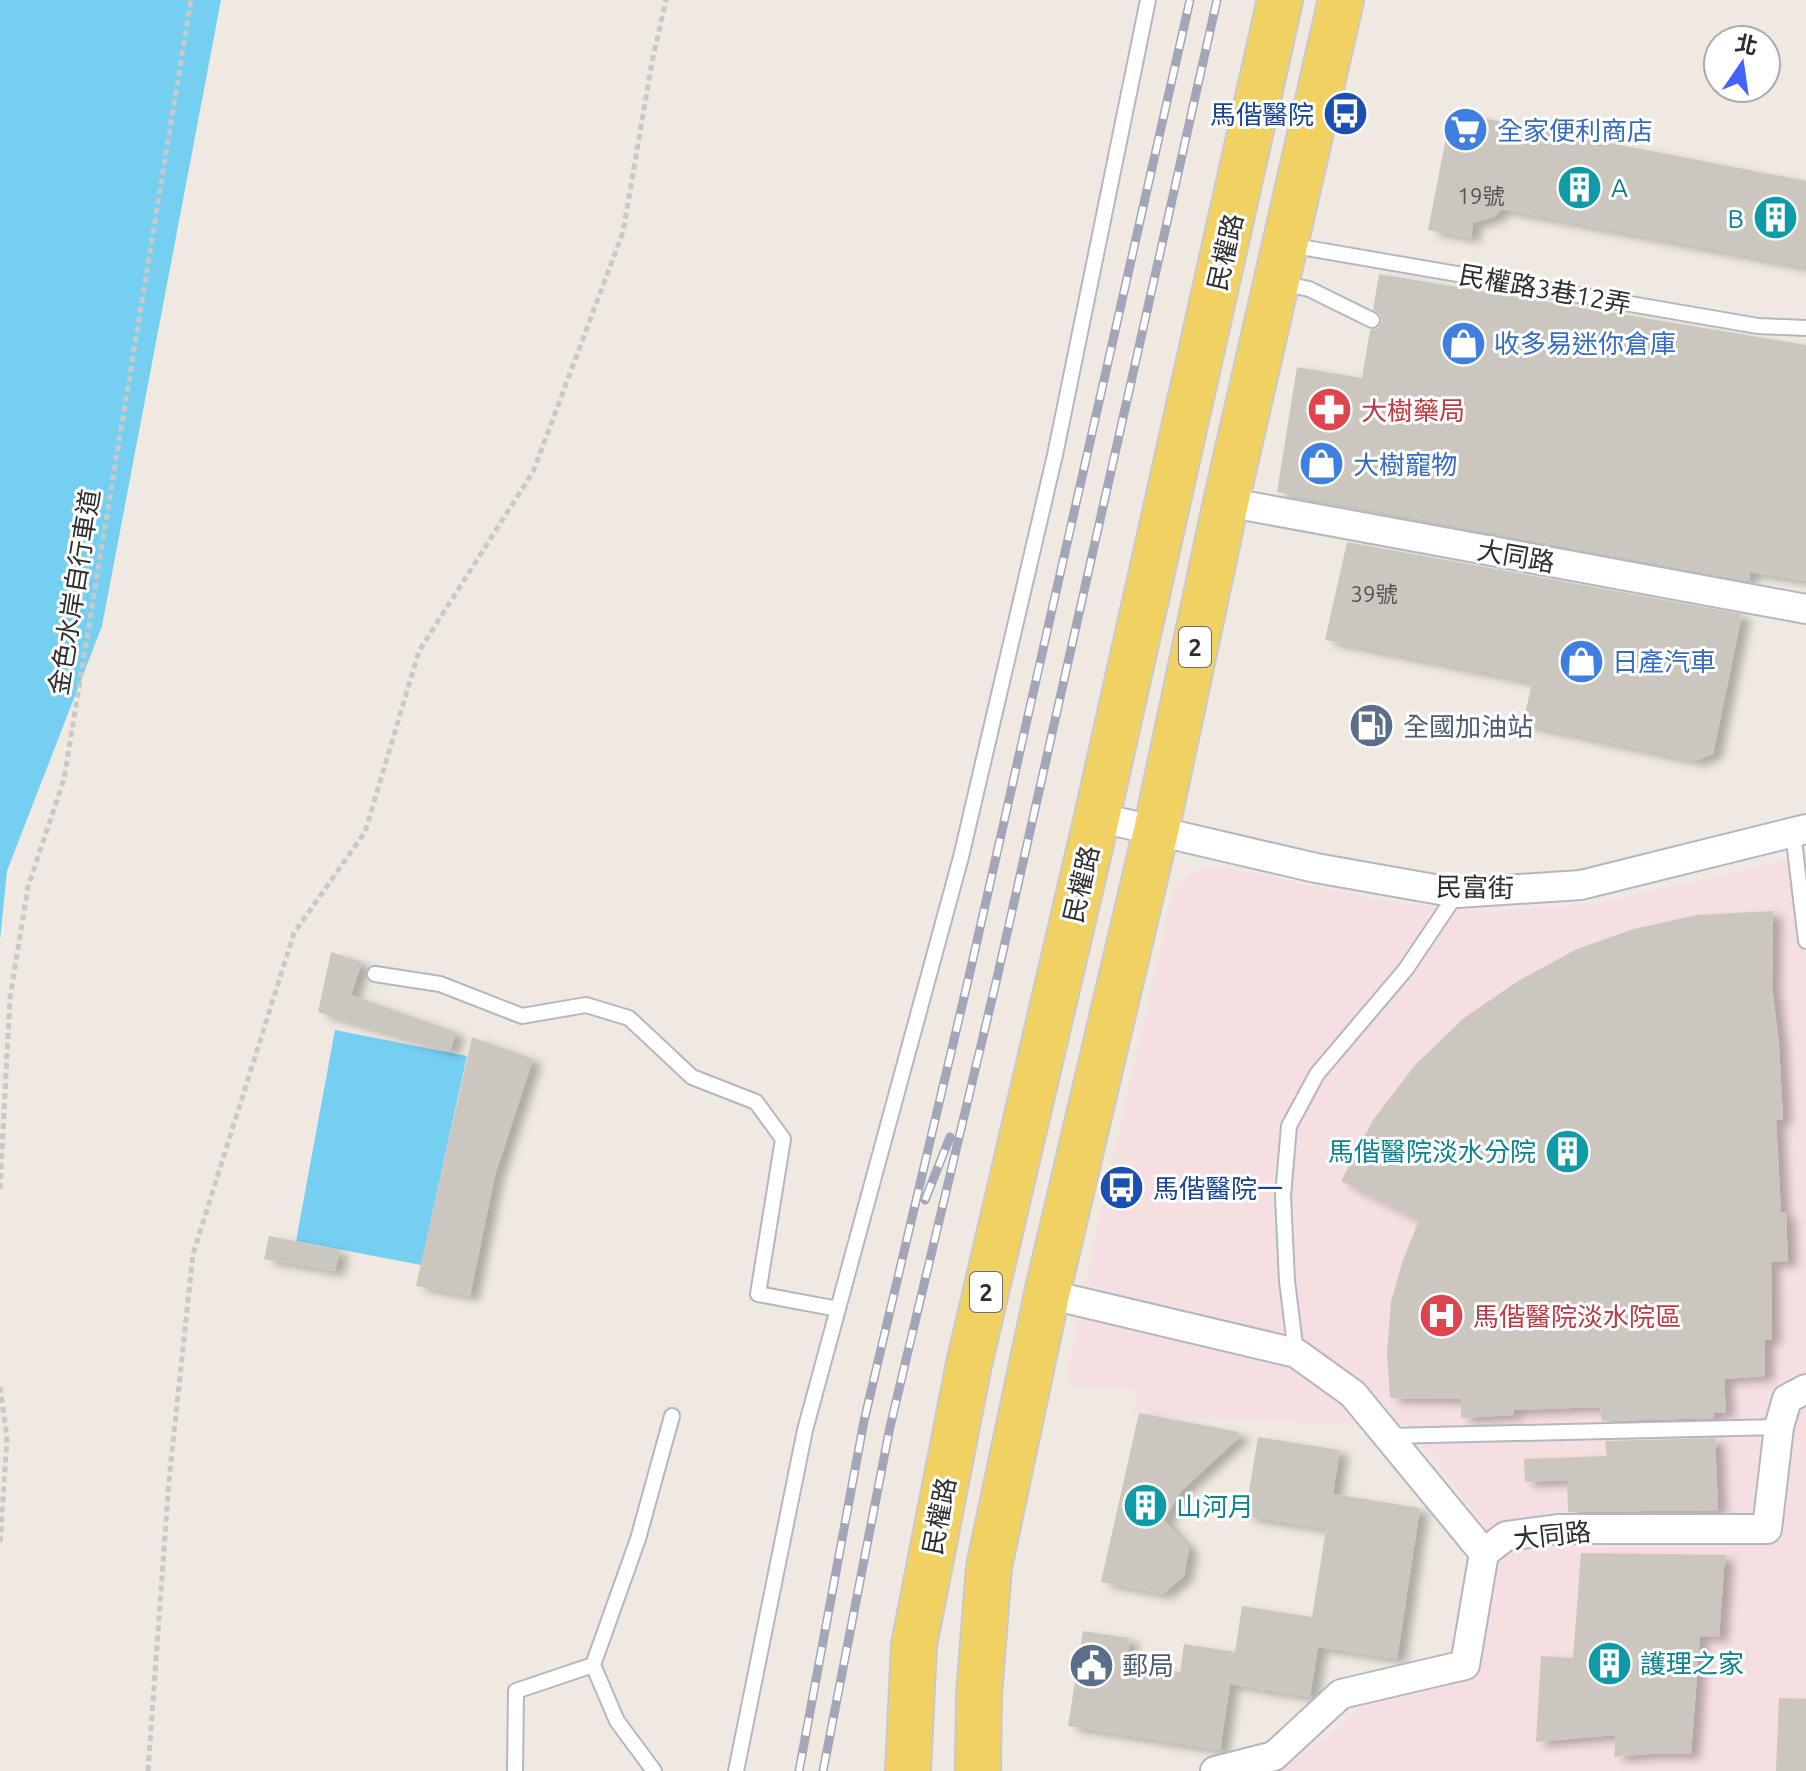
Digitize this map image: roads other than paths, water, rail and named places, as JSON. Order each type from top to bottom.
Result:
[{"type":"main road","name":"民權路","points":[[908,1771],[914,1645],[969,1364],[1097,817],[1280,0]]},
{"type":"main road","name":"2","points":[[978,1771],[979,1695],[989,1567],[1047,1294],[1156,831],[1226,502],[1341,0]]},
{"type":"street","name":"大同路","points":[[1226,502],[1806,609]]},
{"type":"street","name":"民富街","points":[[1097,817],[1316,868],[1457,893],[1581,885],[1800,830]]},
{"type":"street","points":[[1047,1294],[1296,1353],[1353,1394],[1484,1553]]},
{"type":"street","name":"大同路","points":[[1215,1771],[1274,1756],[1341,1694],[1465,1665],[1484,1553],[1506,1536],[1558,1529],[1767,1529],[1779,1427],[1787,1399],[1806,1389]]},
{"type":"lane","points":[[736,1771],[805,1430],[972,811],[1055,455],[1148,0]]},
{"type":"lane","points":[[1280,263],[1309,289],[1372,320]]},
{"type":"lane","name":"民權路3巷12弄","points":[[1280,263],[1758,326],[1806,328]]},
{"type":"lane","points":[[1800,830],[1806,941]]},
{"type":"lane","points":[[1296,1353],[1287,1281],[1283,1196],[1289,1126],[1317,1074],[1406,969],[1457,893]]},
{"type":"lane","points":[[375,974],[440,984],[522,1016],[586,1005],[629,1018],[692,1077],[756,1102],[783,1139],[758,1294],[838,1309]]},
{"type":"lane","points":[[654,1771],[617,1721],[593,1665],[638,1539],[672,1416]]},
{"type":"lane","points":[[1389,1436],[1779,1427]]},
{"type":"lane","points":[[515,1771],[516,1691],[593,1665]]},
{"type":"water","points":[[0,0],[221,0],[102,626],[7,871],[0,940]]},
{"type":"water","points":[[335,1030],[467,1056],[421,1265],[296,1241]]},
{"type":"railway","points":[[799,1771],[864,1421],[970,972],[1190,0]]},
{"type":"railway","points":[[823,1771],[890,1427],[997,978],[1217,0]]},
{"type":"railway","points":[[925,1200],[950,1137]]},
{"type":"place","name":"馬偕醫院","points":[[1345,114]]},
{"type":"place","name":"全家便利商店","points":[[1466,130]]},
{"type":"place","name":"A","points":[[1580,187]]},
{"type":"place","name":"B","points":[[1775,218]]},
{"type":"place","name":"收多易迷你倉庫","points":[[1463,343]]},
{"type":"place","name":"大樹藥局","points":[[1330,410]]},
{"type":"place","name":"大樹寵物","points":[[1322,464]]},
{"type":"place","name":"日產汽車","points":[[1581,661]]},
{"type":"place","name":"全國加油站","points":[[1372,726]]},
{"type":"place","name":"馬偕醫院淡水分院","points":[[1567,1151]]},
{"type":"place","name":"馬偕醫院一","points":[[1122,1188]]},
{"type":"place","name":"馬偕醫院淡水院區","points":[[1442,1316]]},
{"type":"place","name":"山河月","points":[[1145,1506]]},
{"type":"place","name":"護理之家","points":[[1609,1663]]},
{"type":"place","name":"郵局","points":[[1091,1665]]}]
